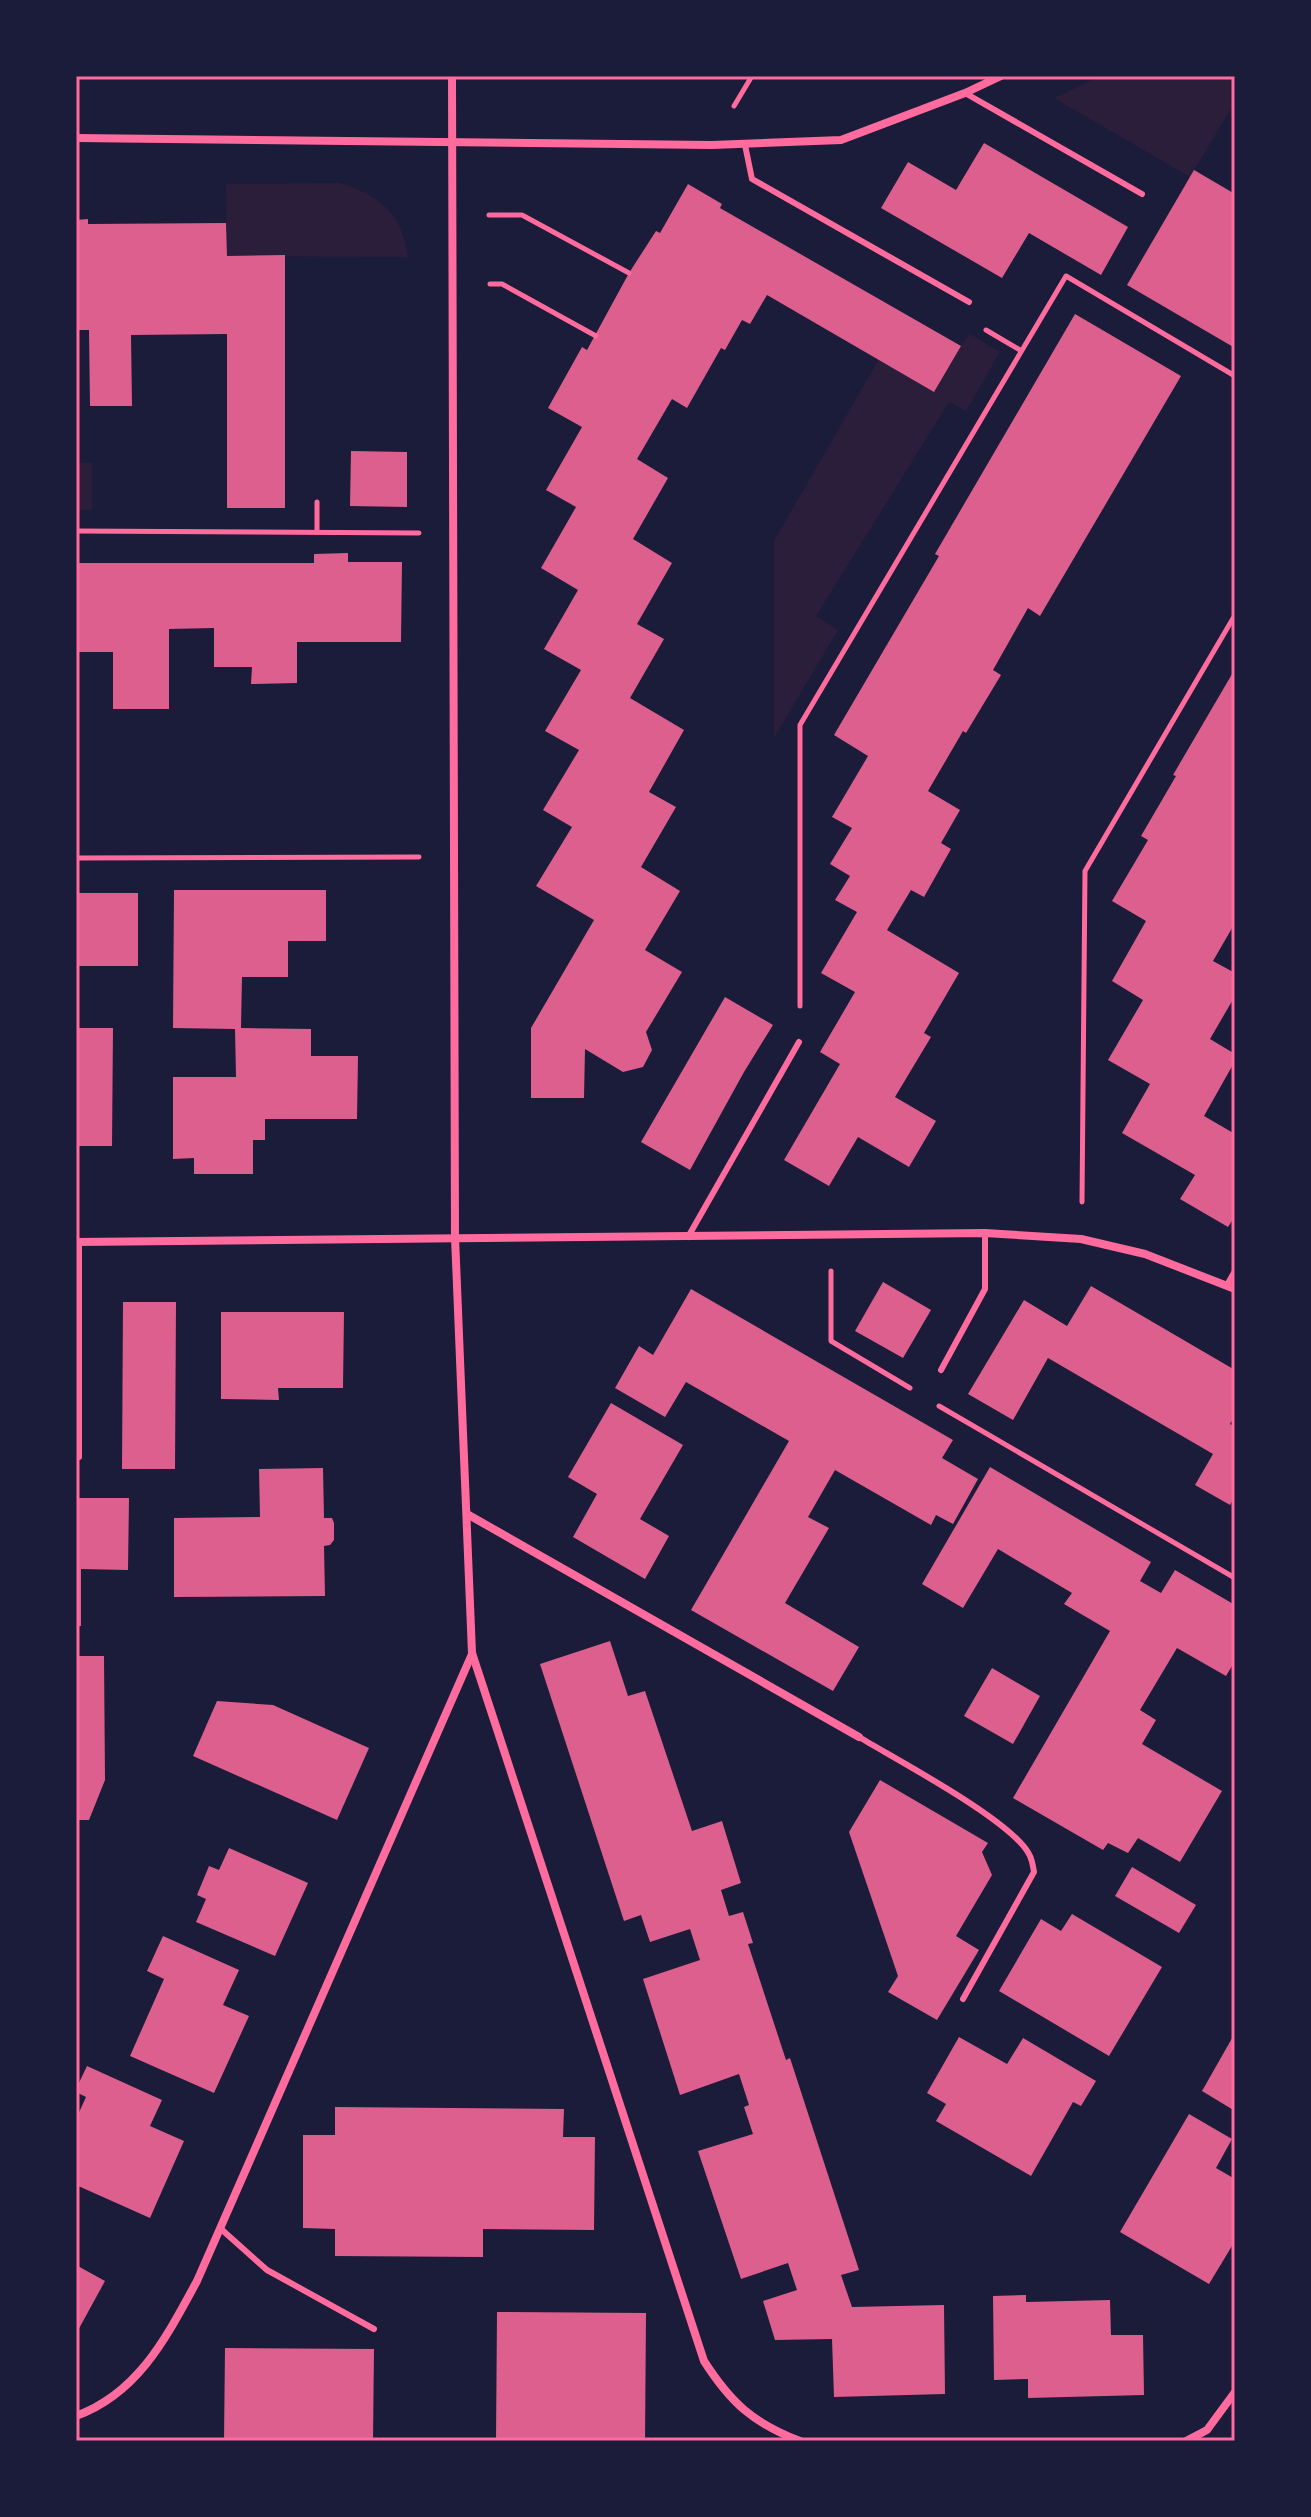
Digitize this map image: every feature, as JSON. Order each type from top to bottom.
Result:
[{"type":"street","points":[[452,76],[455,1237],[472,1653],[704,2361],[723,2391],[740,2407],[760,2423],[800,2441]]},
{"type":"street","points":[[76,138],[745,145],[841,140],[965,93],[1001,76]]},
{"type":"street","points":[[78,1242],[985,1233],[1081,1239],[1145,1254],[1231,1287]]},
{"type":"street","points":[[467,1514],[859,1737]]},
{"type":"street","points":[[76,2416],[90,2411],[124,2389],[161,2348],[197,2281],[472,1653]]},
{"type":"street","points":[[1186,2441],[1207,2430],[1235,2392]]},
{"type":"lane","points":[[965,93],[1142,194]]},
{"type":"lane","points":[[745,145],[752,179],[969,302]]},
{"type":"lane","points":[[687,1238],[799,1042]]},
{"type":"lane","points":[[941,1370],[985,1289],[985,1233]]},
{"type":"lane","points":[[78,1242],[79,1457]]},
{"type":"lane","points":[[1231,1287],[1235,1271]]},
{"type":"lane","points":[[859,1737],[991,1818],[1015,1837],[1030,1855],[1034,1872],[963,1999]]},
{"type":"lane","points":[[221,2229],[267,2270],[374,2329]]},
{"type":"path","points":[[452,214],[522,215],[629,273]]},
{"type":"path","points":[[799,1042],[800,725],[1066,276],[1235,376]]},
{"type":"path","points":[[452,286],[502,284],[596,336]]},
{"type":"path","points":[[317,502],[317,532]]},
{"type":"path","points":[[76,531],[452,533]]},
{"type":"path","points":[[1081,1239],[1085,871],[1235,615]]},
{"type":"path","points":[[76,858],[452,857]]},
{"type":"path","points":[[831,1234],[831,1341],[912,1390]]},
{"type":"path","points":[[926,1398],[1235,1578]]},
{"type":"shaded area","points":[[1101,76],[1235,76],[1235,102],[1190,177],[1054,98]]},
{"type":"shaded area","points":[[341,183],[368,194],[388,209],[401,229],[408,257],[227,256],[226,184]]},
{"type":"shaded area","points":[[970,334],[1000,352],[966,411],[949,402],[816,616],[838,630],[774,738],[774,541],[879,359],[961,346]]},
{"type":"shaded area","points":[[76,463],[92,463],[92,510],[76,511]]},
{"type":"building","points":[[984,143],[1128,227],[1101,275],[1029,233],[1002,278],[881,208],[908,162],[956,190]]},
{"type":"building","points":[[1194,170],[1235,194],[1235,348],[1127,285]]},
{"type":"building","points":[[688,184],[722,204],[720,208],[961,346],[934,392],[767,295],[750,324],[742,320],[725,350],[721,348],[687,408],[672,399],[637,459],[668,478],[633,539],[672,563],[637,624],[664,639],[630,698],[684,730],[649,792],[676,807],[641,867],[680,891],[645,950],[682,972],[646,1032],[652,1050],[643,1067],[623,1072],[585,1049],[584,1098],[531,1098],[531,1028],[594,920],[536,886],[572,827],[543,810],[579,750],[545,731],[581,670],[544,649],[578,590],[541,568],[576,507],[546,490],[582,427],[548,408],[582,347],[587,350],[629,273],[656,231],[660,233]]},
{"type":"building","points":[[88,219],[88,224],[226,223],[227,256],[285,255],[285,508],[227,508],[227,334],[131,335],[132,406],[90,406],[89,330],[76,330],[76,220]]},
{"type":"building","points":[[1075,314],[1181,376],[1040,616],[1028,608],[993,670],[1001,675],[928,791],[960,810],[941,843],[951,849],[924,897],[911,890],[887,930],[959,973],[924,1033],[931,1037],[895,1097],[936,1121],[909,1167],[858,1137],[829,1186],[784,1160],[840,1064],[820,1052],[855,992],[821,973],[857,912],[835,900],[850,876],[830,864],[852,828],[832,817],[868,756],[834,735]]},
{"type":"building","points":[[351,451],[407,452],[407,507],[350,506]]},
{"type":"building","points":[[348,553],[348,562],[402,562],[401,642],[297,642],[297,683],[251,684],[252,667],[214,667],[214,628],[169,629],[169,709],[113,709],[113,652],[76,652],[76,563],[314,563],[314,554]]},
{"type":"building","points":[[1235,669],[1235,923],[1213,961],[1235,973],[1235,996],[1210,1039],[1235,1054],[1235,1061],[1204,1116],[1235,1134],[1235,1216],[1228,1227],[1180,1199],[1195,1175],[1122,1133],[1150,1084],[1108,1060],[1143,1000],[1112,981],[1146,921],[1112,901],[1148,840],[1141,836],[1176,776],[1173,775]]},
{"type":"building","points":[[174,890],[326,890],[326,941],[288,941],[288,977],[242,977],[241,1028],[311,1029],[311,1056],[358,1056],[357,1119],[265,1119],[265,1140],[253,1140],[253,1174],[194,1174],[194,1158],[173,1159],[173,1077],[236,1077],[235,1029],[173,1028]]},
{"type":"building","points":[[76,893],[138,893],[138,966],[76,966]]},
{"type":"building","points":[[725,997],[773,1025],[690,1170],[641,1142]]},
{"type":"building","points":[[76,1028],[113,1028],[112,1146],[76,1146]]},
{"type":"building","points":[[883,1282],[931,1310],[903,1358],[855,1331]]},
{"type":"building","points":[[1091,1286],[1235,1370],[1235,1415],[1230,1424],[1235,1427],[1235,1496],[1230,1505],[1195,1485],[1213,1454],[1048,1358],[1013,1420],[968,1394],[1024,1300],[1067,1326]]},
{"type":"building","points":[[691,1289],[953,1440],[942,1458],[978,1479],[953,1524],[936,1515],[931,1525],[835,1470],[808,1517],[829,1528],[785,1603],[859,1647],[833,1691],[691,1610],[789,1441],[686,1382],[665,1417],[615,1388],[639,1346],[653,1355]]},
{"type":"building","points":[[123,1302],[176,1302],[175,1469],[122,1469]]},
{"type":"building","points":[[221,1312],[344,1312],[343,1388],[278,1388],[279,1400],[221,1399]]},
{"type":"building","points":[[611,1403],[683,1445],[640,1519],[669,1536],[645,1579],[573,1537],[597,1494],[568,1477]]},
{"type":"building","points":[[990,1467],[1151,1562],[1140,1581],[1161,1593],[1175,1570],[1235,1605],[1235,1668],[1232,1666],[1226,1676],[1177,1648],[1140,1710],[1156,1720],[1142,1744],[1222,1791],[1180,1862],[1138,1838],[1128,1853],[1108,1843],[1103,1850],[1013,1798],[1110,1631],[1064,1604],[1072,1593],[998,1549],[963,1608],[922,1584]]},
{"type":"building","points":[[323,1468],[324,1518],[332,1518],[334,1523],[334,1540],[324,1546],[325,1596],[174,1597],[174,1518],[260,1517],[259,1469]]},
{"type":"building","points":[[76,1498],[129,1498],[128,1570],[81,1569],[81,1626],[76,1626]]},
{"type":"building","points":[[610,1641],[628,1696],[645,1691],[692,1831],[722,1821],[741,1883],[721,1890],[729,1916],[743,1912],[753,1943],[748,1944],[786,2060],[790,2058],[859,2270],[841,2275],[852,2307],[944,2305],[945,2394],[834,2397],[832,2339],[775,2340],[763,2301],[797,2290],[788,2263],[741,2279],[698,2151],[753,2134],[744,2107],[749,2105],[739,2074],[680,2095],[643,1979],[700,1960],[690,1929],[650,1942],[641,1915],[624,1921],[540,1664]]},
{"type":"building","points":[[76,1656],[104,1656],[105,1780],[89,1820],[76,1820]]},
{"type":"building","points":[[992,1668],[1040,1696],[1013,1744],[964,1716]]},
{"type":"building","points":[[217,1701],[273,1705],[369,1748],[337,1820],[193,1756]]},
{"type":"building","points":[[880,1780],[988,1843],[982,1852],[992,1875],[956,1936],[979,1950],[937,2020],[888,1992],[898,1976],[849,1832]]},
{"type":"building","points":[[229,1848],[308,1883],[275,1956],[196,1922],[206,1899],[197,1895],[209,1866],[219,1870]]},
{"type":"building","points":[[1132,1867],[1196,1905],[1179,1933],[1115,1896]]},
{"type":"building","points":[[1072,1914],[1162,1967],[1109,2056],[999,1991],[1041,1919],[1061,1931]]},
{"type":"building","points":[[163,1936],[239,1970],[223,2005],[249,2016],[214,2093],[130,2056],[164,1979],[147,1971]]},
{"type":"building","points":[[1235,2033],[1235,2111],[1202,2091]]},
{"type":"building","points":[[959,2037],[1007,2064],[1023,2038],[1096,2081],[1081,2106],[1073,2102],[1031,2176],[936,2121],[946,2104],[927,2093]]},
{"type":"building","points":[[87,2066],[162,2100],[150,2126],[184,2141],[150,2218],[76,2185],[76,2119],[86,2097],[76,2089]]},
{"type":"building","points":[[335,2107],[564,2109],[563,2137],[595,2137],[594,2230],[483,2229],[483,2257],[335,2256],[335,2229],[303,2228],[303,2135],[335,2135]]},
{"type":"building","points":[[1189,2114],[1232,2139],[1216,2168],[1235,2179],[1235,2241],[1209,2284],[1120,2232]]},
{"type":"building","points":[[76,2265],[105,2281],[76,2334]]},
{"type":"building","points":[[1026,2295],[1026,2302],[1110,2300],[1111,2335],[1143,2335],[1144,2395],[1028,2398],[1028,2379],[994,2380],[993,2296]]},
{"type":"building","points":[[497,2312],[646,2313],[645,2441],[496,2441]]},
{"type":"building","points":[[225,2348],[374,2349],[373,2441],[224,2441]]}]
